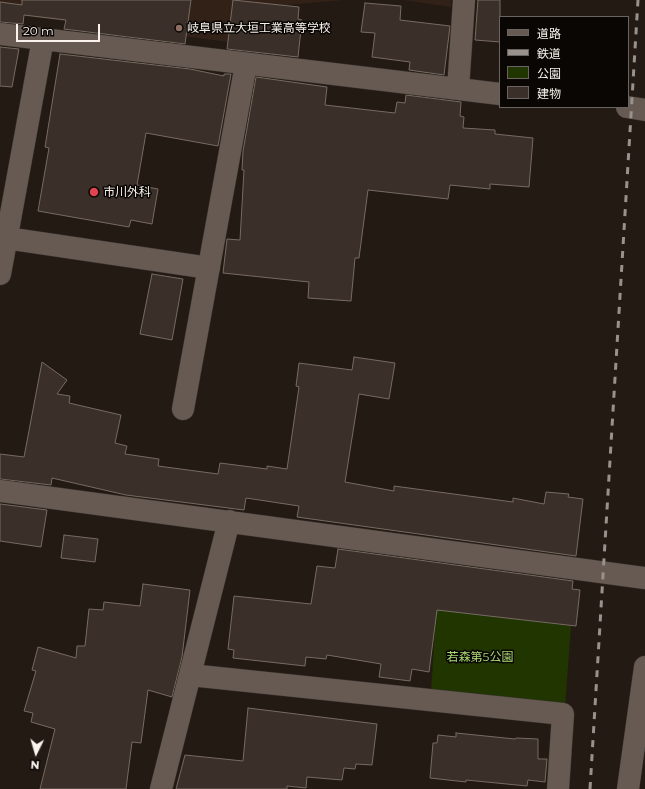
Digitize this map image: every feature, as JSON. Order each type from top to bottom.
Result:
[{"type":"street","points":[[458,89],[464,0]]},
{"type":"street","points":[[0,34],[499,94]]},
{"type":"street","points":[[0,274],[43,39]]},
{"type":"street","points":[[183,409],[246,64]]},
{"type":"street","points":[[629,107],[645,110]]},
{"type":"street","points":[[6,238],[209,268]]},
{"type":"street","points":[[0,491],[645,578]]},
{"type":"street","points":[[161,789],[229,521]]},
{"type":"street","points":[[628,789],[645,667]]},
{"type":"street","points":[[190,675],[563,714],[558,789]]},
{"type":"shaded area","name":"岐阜県立大垣工業高等学校","points":[[0,0],[345,0],[240,9],[237,43],[0,13]]},
{"type":"shaded area","points":[[403,0],[451,0],[451,7]]},
{"type":"green space","name":"若森第5公園","points":[[436,609],[571,626],[565,708],[431,694]]},
{"type":"building","name":"岐阜県立大垣工業高等学校","points":[[22,0],[191,0],[185,44],[64,29],[66,20],[24,15],[23,24],[0,22],[0,2],[22,5]]},
{"type":"building","points":[[233,0],[299,7],[298,19],[302,20],[298,57],[227,49]]},
{"type":"building","points":[[478,0],[500,0],[499,42],[475,40]]},
{"type":"building","points":[[365,3],[401,6],[400,20],[450,26],[444,75],[409,70],[410,62],[372,57],[375,33],[361,32]]},
{"type":"building","points":[[0,47],[19,49],[12,87],[0,86]]},
{"type":"building","points":[[60,54],[190,69],[224,76],[224,74],[231,74],[218,146],[146,133],[137,185],[158,189],[152,224],[131,220],[129,227],[38,211],[49,148],[45,147]]},
{"type":"building","points":[[256,77],[327,87],[325,105],[395,113],[397,102],[405,103],[406,95],[461,102],[460,116],[464,117],[463,128],[495,130],[495,134],[533,138],[529,187],[490,184],[490,189],[450,185],[448,199],[368,190],[359,258],[355,258],[351,301],[308,298],[309,282],[223,273],[227,239],[240,240],[244,170],[242,170],[243,151]]},
{"type":"building","points":[[152,274],[183,279],[172,340],[140,334]]},
{"type":"building","points":[[354,357],[395,363],[389,399],[359,394],[345,482],[394,491],[394,486],[513,502],[513,498],[544,504],[546,492],[569,494],[568,497],[583,499],[576,556],[297,517],[299,506],[246,498],[244,510],[126,495],[52,478],[51,485],[0,479],[0,454],[24,457],[42,362],[67,380],[57,394],[70,396],[69,403],[121,415],[115,443],[127,446],[125,454],[159,459],[158,466],[218,474],[220,463],[267,469],[267,466],[287,469],[299,387],[296,386],[299,363],[352,370]]},
{"type":"building","points":[[0,504],[47,510],[41,547],[0,541]]},
{"type":"building","points":[[64,535],[98,539],[95,562],[61,558]]},
{"type":"building","points":[[338,549],[573,581],[572,589],[580,590],[576,626],[437,610],[429,672],[412,669],[410,681],[379,677],[381,664],[327,655],[326,659],[306,657],[305,666],[233,658],[234,650],[228,649],[234,596],[311,604],[317,566],[335,568]]},
{"type":"building","points":[[143,584],[190,590],[182,657],[172,697],[148,690],[141,743],[132,742],[126,789],[40,789],[55,729],[31,722],[33,713],[24,711],[36,671],[32,670],[38,647],[76,658],[77,646],[85,646],[89,609],[103,610],[104,602],[140,606]]},
{"type":"building","points":[[248,708],[377,724],[372,765],[356,764],[355,769],[344,768],[342,780],[307,777],[306,788],[287,786],[287,789],[176,789],[185,755],[243,761]]},
{"type":"building","points":[[456,733],[515,739],[538,739],[538,759],[547,759],[545,782],[528,780],[527,786],[430,778],[433,743],[437,743],[438,735],[456,737]]},
{"type":"railway","points":[[590,789],[638,0]]},
{"type":"place","name":"岐阜県立大垣工業高等学校","points":[[179,28]]},
{"type":"place","name":"市川外科","points":[[94,192]]}]
